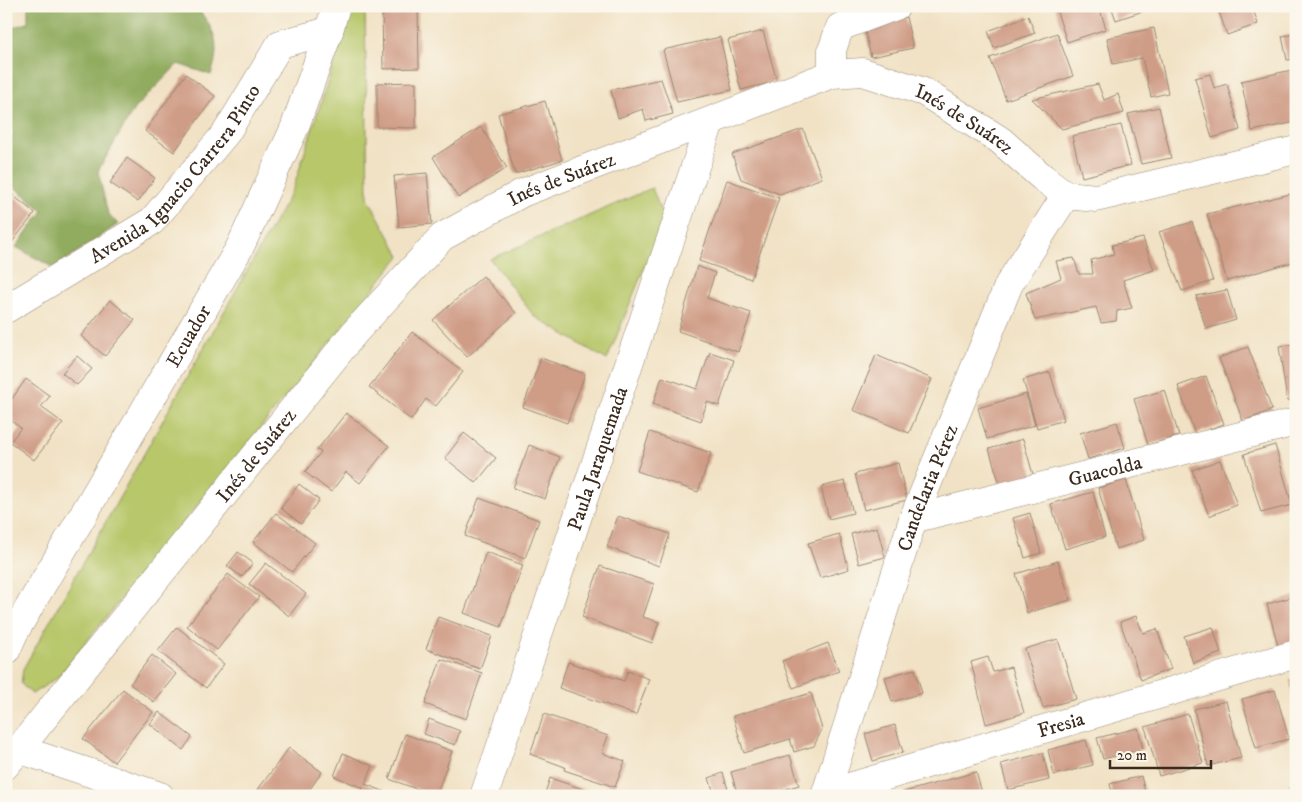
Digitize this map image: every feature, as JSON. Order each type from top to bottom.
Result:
[{"type":"street","points":[[832,74],[832,50],[840,27],[896,6]]},
{"type":"street","name":"Avenida Ignacio Carrera Pinto","points":[[6,309],[152,221],[226,134],[280,44],[333,19]]},
{"type":"street","name":"Ecuador","points":[[6,651],[14,633],[240,247],[294,129],[333,19]]},
{"type":"street","name":"Inés de Suárez","points":[[10,748],[355,332],[442,237],[522,193],[832,74],[863,72],[924,92],[1000,140],[1066,195]]},
{"type":"street","name":"Paula Jaraquemada","points":[[484,796],[710,122]]},
{"type":"street","points":[[1066,195],[1096,198],[1296,150]]},
{"type":"street","name":"Candelaria Pérez","points":[[825,795],[913,519],[1008,284],[1066,195]]},
{"type":"street","name":"Guacolda","points":[[913,519],[1296,422]]},
{"type":"street","name":"Fresia","points":[[825,795],[1296,654]]},
{"type":"street","points":[[10,748],[160,796]]},
{"type":"green space","points":[[28,6],[195,6],[212,30],[216,46],[216,55],[211,75],[178,64],[134,109],[98,171],[108,214],[118,224],[54,268],[16,247],[43,211],[6,180],[6,160],[13,133],[6,110],[6,33],[9,28],[28,23]]},
{"type":"green space","points":[[352,6],[365,6],[368,198],[400,256],[58,677],[32,694],[21,684],[23,669],[293,189]]},
{"type":"green space","points":[[652,188],[664,219],[607,360],[534,316],[490,259]]},
{"type":"building","points":[[418,6],[419,68],[383,69],[382,7]]},
{"type":"building","points":[[1055,6],[1099,6],[1106,29],[1067,42]]},
{"type":"building","points":[[1111,6],[1155,6],[1155,7],[1116,20]]},
{"type":"building","points":[[1217,6],[1252,6],[1258,24],[1227,35]]},
{"type":"building","points":[[1028,16],[1035,33],[994,48],[988,31]]},
{"type":"building","points":[[906,17],[913,48],[871,57],[864,27]]},
{"type":"building","points":[[1154,28],[1168,93],[1151,97],[1142,58],[1113,64],[1107,38]]},
{"type":"building","points":[[763,31],[777,81],[741,90],[728,40]]},
{"type":"building","points":[[1057,33],[1073,76],[1006,100],[990,58]]},
{"type":"building","points":[[1296,34],[1296,59],[1287,60],[1282,36]]},
{"type":"building","points":[[720,37],[732,90],[677,102],[663,50]]},
{"type":"building","points":[[1292,70],[1296,88],[1296,122],[1252,131],[1241,81]]},
{"type":"building","points":[[186,74],[215,96],[174,152],[145,131]]},
{"type":"building","points":[[1210,74],[1214,88],[1227,84],[1240,130],[1212,138],[1195,78]]},
{"type":"building","points":[[661,79],[673,114],[646,121],[643,109],[618,118],[611,90]]},
{"type":"building","points":[[416,82],[416,128],[377,127],[377,83]]},
{"type":"building","points":[[1098,84],[1104,100],[1118,94],[1124,113],[1062,129],[1032,99]]},
{"type":"building","points":[[545,101],[562,160],[515,174],[498,114]]},
{"type":"building","points":[[1159,107],[1171,158],[1141,164],[1128,114]]},
{"type":"building","points":[[1121,125],[1131,165],[1082,177],[1072,136]]},
{"type":"building","points":[[481,127],[507,168],[458,198],[433,157]]},
{"type":"building","points":[[803,129],[822,178],[780,194],[741,179],[732,154]]},
{"type":"building","points":[[127,158],[155,178],[138,202],[110,183]]},
{"type":"building","points":[[427,173],[432,224],[399,227],[394,176]]},
{"type":"building","points":[[727,180],[779,198],[751,279],[699,261]]},
{"type":"building","points":[[10,193],[35,213],[6,250],[6,198]]},
{"type":"building","points":[[1290,194],[1296,217],[1296,261],[1227,281],[1207,214]]},
{"type":"building","points":[[1192,222],[1213,281],[1182,291],[1159,232]]},
{"type":"building","points":[[1143,238],[1154,270],[1123,280],[1132,308],[1117,311],[1116,321],[1101,323],[1096,307],[1035,320],[1026,293],[1061,278],[1056,261],[1074,258],[1079,274],[1093,274],[1091,260],[1114,254],[1112,245]]},
{"type":"building","points":[[697,266],[715,273],[707,298],[751,313],[738,352],[678,331]]},
{"type":"building","points":[[483,276],[516,313],[467,357],[433,320]]},
{"type":"building","points":[[1227,290],[1236,320],[1206,329],[1196,296]]},
{"type":"building","points":[[110,300],[135,320],[105,356],[81,336]]},
{"type":"building","points":[[412,332],[463,372],[436,406],[426,399],[411,420],[369,387]]},
{"type":"building","points":[[1296,344],[1296,400],[1287,401],[1279,346]]},
{"type":"building","points":[[1248,347],[1272,410],[1243,421],[1219,358]]},
{"type":"building","points":[[710,352],[734,360],[719,406],[707,402],[701,421],[653,404],[662,377],[697,389]]},
{"type":"building","points":[[876,355],[932,379],[909,433],[853,410]]},
{"type":"building","points":[[77,356],[92,369],[77,385],[62,373]]},
{"type":"building","points":[[541,358],[585,374],[567,423],[523,407]]},
{"type":"building","points":[[1050,372],[1064,420],[1037,428],[1023,380]]},
{"type":"building","points":[[1206,376],[1224,424],[1195,434],[1178,386]]},
{"type":"building","points":[[26,379],[50,396],[41,407],[63,423],[34,460],[10,442],[21,428],[6,417],[6,407]]},
{"type":"building","points":[[1165,390],[1179,436],[1148,445],[1134,399]]},
{"type":"building","points":[[1026,394],[1035,425],[987,439],[978,408]]},
{"type":"building","points":[[346,413],[389,446],[360,483],[346,472],[331,492],[305,472],[321,452],[317,450]]},
{"type":"building","points":[[1117,422],[1125,448],[1088,459],[1080,433]]},
{"type":"building","points":[[650,432],[711,453],[698,492],[637,471]]},
{"type":"building","points":[[464,433],[496,458],[476,483],[445,458]]},
{"type":"building","points":[[1023,439],[1034,478],[1001,488],[989,449]]},
{"type":"building","points":[[529,445],[560,457],[545,499],[513,488]]},
{"type":"building","points":[[1275,445],[1292,505],[1261,513],[1244,454]]},
{"type":"building","points":[[1220,460],[1237,505],[1209,516],[1192,470]]},
{"type":"building","points":[[898,463],[907,500],[864,510],[855,474]]},
{"type":"building","points":[[1126,480],[1144,540],[1116,549],[1098,488]]},
{"type":"building","points":[[845,481],[853,513],[829,519],[821,487]]},
{"type":"building","points":[[299,484],[319,500],[301,524],[281,508]]},
{"type":"building","points":[[1093,492],[1105,537],[1065,549],[1051,504]]},
{"type":"building","points":[[479,498],[539,520],[525,558],[465,536]]},
{"type":"building","points":[[276,513],[315,543],[292,572],[253,542]]},
{"type":"building","points":[[1030,513],[1041,553],[1025,558],[1013,518]]},
{"type":"building","points":[[618,516],[670,534],[659,566],[607,547]]},
{"type":"building","points":[[877,527],[885,557],[859,564],[851,534]]},
{"type":"building","points":[[839,534],[849,569],[820,578],[808,543]]},
{"type":"building","points":[[238,552],[253,563],[242,577],[227,566]]},
{"type":"building","points":[[486,552],[523,565],[501,627],[464,613]]},
{"type":"building","points":[[1058,561],[1070,600],[1027,613],[1016,574]]},
{"type":"building","points":[[266,563],[306,594],[289,616],[249,584]]},
{"type":"building","points":[[600,566],[654,584],[643,617],[659,622],[652,643],[582,617]]},
{"type":"building","points":[[228,574],[259,597],[217,650],[187,626]]},
{"type":"building","points":[[1296,596],[1296,641],[1278,646],[1267,604]]},
{"type":"building","points":[[1136,616],[1143,633],[1157,629],[1171,669],[1141,680],[1120,622]]},
{"type":"building","points":[[438,617],[492,636],[480,669],[426,649]]},
{"type":"building","points":[[177,627],[224,664],[206,688],[158,651]]},
{"type":"building","points":[[1213,627],[1221,653],[1193,663],[1184,636]]},
{"type":"building","points":[[1058,639],[1076,699],[1043,708],[1025,649]]},
{"type":"building","points":[[828,643],[839,671],[793,688],[782,661]]},
{"type":"building","points":[[152,655],[176,674],[154,702],[130,684]]},
{"type":"building","points":[[988,657],[993,672],[1011,667],[1024,713],[986,724],[971,662]]},
{"type":"building","points":[[441,659],[482,673],[466,719],[425,704]]},
{"type":"building","points":[[568,662],[624,681],[628,671],[649,679],[636,715],[559,688]]},
{"type":"building","points":[[915,669],[922,693],[892,702],[885,677]]},
{"type":"building","points":[[1296,679],[1296,703],[1295,703],[1290,680]]},
{"type":"building","points":[[123,689],[153,712],[114,762],[83,739]]},
{"type":"building","points":[[1275,690],[1289,739],[1256,748],[1242,699]]},
{"type":"building","points":[[811,693],[822,729],[814,746],[794,752],[790,739],[744,753],[733,716]]},
{"type":"building","points":[[1226,701],[1241,758],[1208,766],[1194,709]]},
{"type":"building","points":[[159,712],[192,737],[183,750],[150,724]]},
{"type":"building","points":[[544,714],[608,736],[602,753],[625,761],[615,787],[564,770],[565,767],[530,754]]},
{"type":"building","points":[[1188,714],[1203,763],[1159,776],[1145,727]]},
{"type":"building","points":[[429,719],[460,731],[455,745],[424,734]]},
{"type":"building","points":[[895,725],[903,752],[873,761],[865,734]]},
{"type":"building","points":[[1138,728],[1143,749],[1103,759],[1097,738]]},
{"type":"building","points":[[405,734],[452,751],[436,796],[389,779]]},
{"type":"building","points":[[1086,740],[1093,765],[1054,775],[1048,750]]},
{"type":"building","points":[[289,748],[322,772],[305,796],[253,796]]},
{"type":"building","points":[[343,753],[373,766],[365,784],[396,796],[360,796],[363,788],[334,776]]},
{"type":"building","points":[[1043,753],[1049,780],[1008,790],[1001,764]]},
{"type":"building","points":[[790,755],[799,785],[764,796],[738,796],[731,772]]},
{"type":"building","points":[[976,772],[983,796],[905,796],[904,792]]},
{"type":"building","points":[[723,773],[730,796],[715,796],[709,778]]},
{"type":"building","points":[[1141,776],[1146,796],[1113,796],[1110,784]]},
{"type":"building","points":[[550,778],[601,795],[601,796],[544,796]]},
{"type":"building","points":[[1296,785],[1296,796],[1291,796],[1289,787]]}]
